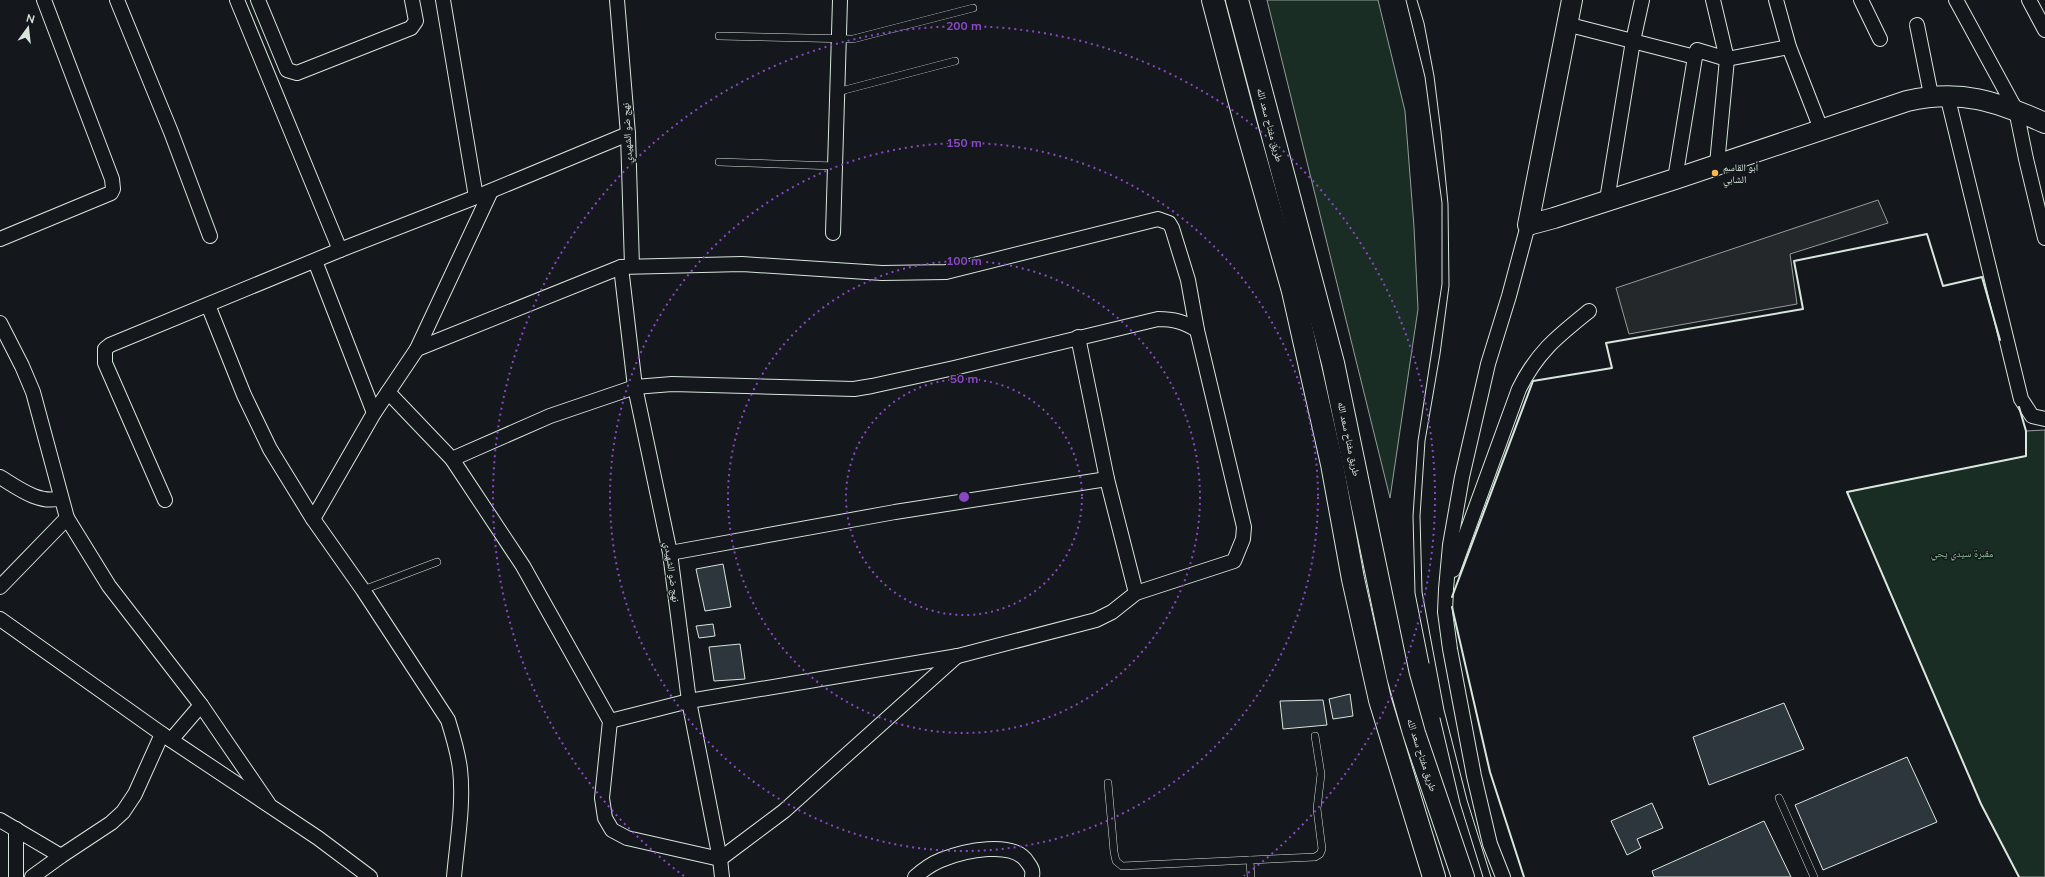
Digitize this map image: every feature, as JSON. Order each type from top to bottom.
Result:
[{"type":"highway","points":[[1213,0],[1244,118],[1293,291],[1332,464],[1353,579],[1380,700],[1431,873]]},
{"type":"highway","name":"طريق مفتاح سعد الله","points":[[1237,0],[1333,363],[1398,676],[1414,733],[1463,877]]},
{"type":"street","points":[[0,239],[111,193],[113,189],[112,179],[44,0]]},
{"type":"street","points":[[117,0],[171,132],[210,236]]},
{"type":"street","points":[[237,0],[340,250]]},
{"type":"street","points":[[258,0],[287,70],[296,73],[308,70],[411,28],[416,21],[412,0]]},
{"type":"street","points":[[443,0],[476,197]]},
{"type":"street","name":"نهج ضو الشهيدي","points":[[617,0],[628,134],[626,267],[635,387],[670,553],[689,701],[720,858],[722,877]]},
{"type":"street","points":[[833,234],[840,0]]},
{"type":"street","points":[[1503,877],[1490,844],[1474,776],[1450,649],[1445,612],[1446,589],[1450,545],[1462,477],[1488,364],[1509,296],[1528,225],[1566,24],[1572,0]]},
{"type":"street","points":[[1607,200],[1633,41],[1642,0]]},
{"type":"street","points":[[1713,0],[1727,59],[1717,164]]},
{"type":"street","points":[[1776,0],[1789,47],[1821,129]]},
{"type":"street","points":[[1861,0],[1880,39]]},
{"type":"street","points":[[1956,0],[2016,110],[2045,238]]},
{"type":"street","points":[[2029,0],[2045,30]]},
{"type":"street","points":[[1566,24],[1695,57]]},
{"type":"street","points":[[1917,25],[1939,95],[2021,399],[2032,416],[2045,419]]},
{"type":"street","points":[[1675,179],[1697,50],[1727,59],[1789,47]]},
{"type":"street","points":[[1528,225],[1675,179],[1907,101],[1939,95],[1969,97],[2016,110],[2045,123]]},
{"type":"street","points":[[165,500],[105,363],[105,349],[110,345],[340,250],[491,191],[628,134]]},
{"type":"street","points":[[313,519],[374,413],[417,349],[491,191]]},
{"type":"street","points":[[417,349],[626,267],[742,264],[882,273],[946,272],[1158,219],[1169,223],[1172,228],[1188,280],[1197,330],[1244,527],[1243,539],[1234,561],[1136,593],[1112,612],[1096,620],[958,656],[689,701],[610,721]]},
{"type":"street","points":[[315,261],[374,413]]},
{"type":"street","points":[[208,305],[257,423],[270,449],[313,519],[363,590],[448,720],[460,768],[461,793],[454,877]]},
{"type":"street","points":[[1446,589],[1519,389],[1528,370],[1542,352],[1589,311]]},
{"type":"street","points":[[452,459],[550,416],[635,387],[672,384],[854,389],[954,368],[1158,319],[1172,319],[1185,323],[1197,330]]},
{"type":"street","points":[[0,324],[22,366],[33,392],[67,518],[109,586],[201,705],[268,803]]},
{"type":"street","points":[[1078,337],[1107,479],[1136,593]]},
{"type":"street","points":[[388,392],[452,459],[523,566],[610,721],[602,798],[605,818],[612,830],[626,838],[720,858],[784,811],[958,656]]},
{"type":"street","points":[[0,477],[38,498],[47,500],[61,498]]},
{"type":"street","points":[[670,553],[895,512],[1107,479]]},
{"type":"street","points":[[0,587],[67,518]]},
{"type":"street","points":[[0,620],[166,737],[268,803],[370,877]]},
{"type":"street","points":[[32,877],[106,827],[123,812],[135,794],[166,737],[201,705]]},
{"type":"street","points":[[0,820],[61,856]]},
{"type":"street","points":[[16,829],[16,877]]},
{"type":"street","points":[[916,877],[926,868],[941,860],[957,855],[998,848],[1020,854],[1026,859],[1033,871],[1032,877]]},
{"type":"lane","points":[[718,36],[853,39],[973,8]]},
{"type":"lane","points":[[837,92],[956,61]]},
{"type":"lane","points":[[720,162],[835,166]]},
{"type":"lane","points":[[363,590],[437,562]]},
{"type":"lane","points":[[1108,783],[1114,852],[1116,861],[1122,866],[1315,857],[1320,854],[1322,848],[1317,809],[1321,774],[1315,736]]},
{"type":"lane","points":[[1779,798],[1814,877]]},
{"type":"lane","points":[[1250,860],[1251,877]]},
{"type":"green space","points":[[1267,0],[1378,0],[1405,111],[1414,227],[1418,309],[1390,498]]},
{"type":"green space","name":"مقبرة سيدي يحي","points":[[2045,430],[2045,877],[2019,877],[1981,804],[1847,492],[2026,456],[2026,431]]},
{"type":"shaded area","points":[[1878,200],[1888,223],[1790,254],[1797,304],[1629,334],[1616,288]]},
{"type":"building","points":[[723,564],[731,607],[705,611],[696,569]]},
{"type":"building","points":[[713,624],[715,636],[699,638],[696,626]]},
{"type":"building","points":[[740,644],[745,679],[714,681],[709,647]]},
{"type":"building","points":[[1350,694],[1353,716],[1333,719],[1329,699]]},
{"type":"building","points":[[1323,700],[1327,725],[1283,729],[1280,701]]},
{"type":"building","points":[[1784,703],[1804,749],[1709,785],[1693,737]]},
{"type":"building","points":[[1907,757],[1937,822],[1823,870],[1795,805]]},
{"type":"building","points":[[1652,803],[1663,828],[1637,839],[1641,848],[1627,855],[1611,821]]},
{"type":"building","points":[[1764,821],[1791,877],[1654,877],[1652,871]]},
{"type":"tram line","points":[[1406,0],[1425,77],[1442,203],[1442,284],[1418,441],[1413,516],[1415,593],[1429,663]]},
{"type":"tram line","points":[[1417,0],[1424,23],[1434,76],[1441,132],[1448,204],[1449,286],[1440,354],[1425,441],[1420,516],[1422,592],[1444,710],[1467,800],[1491,877]]},
{"type":"tram line","points":[[1440,718],[1460,803],[1483,877]]},
{"type":"wall","points":[[1452,597],[1533,381],[1612,368],[1606,343],[1803,309],[1794,261],[1927,234],[1943,286],[1982,277],[2000,340]]},
{"type":"wall","points":[[2019,407],[2026,431],[2026,456],[1847,492],[1981,804],[2019,877]]},
{"type":"wall","points":[[1452,607],[1490,772],[1524,877]]},
{"type":"place","name":"أبو القاسم الشابي","points":[[1715,173]]}]
